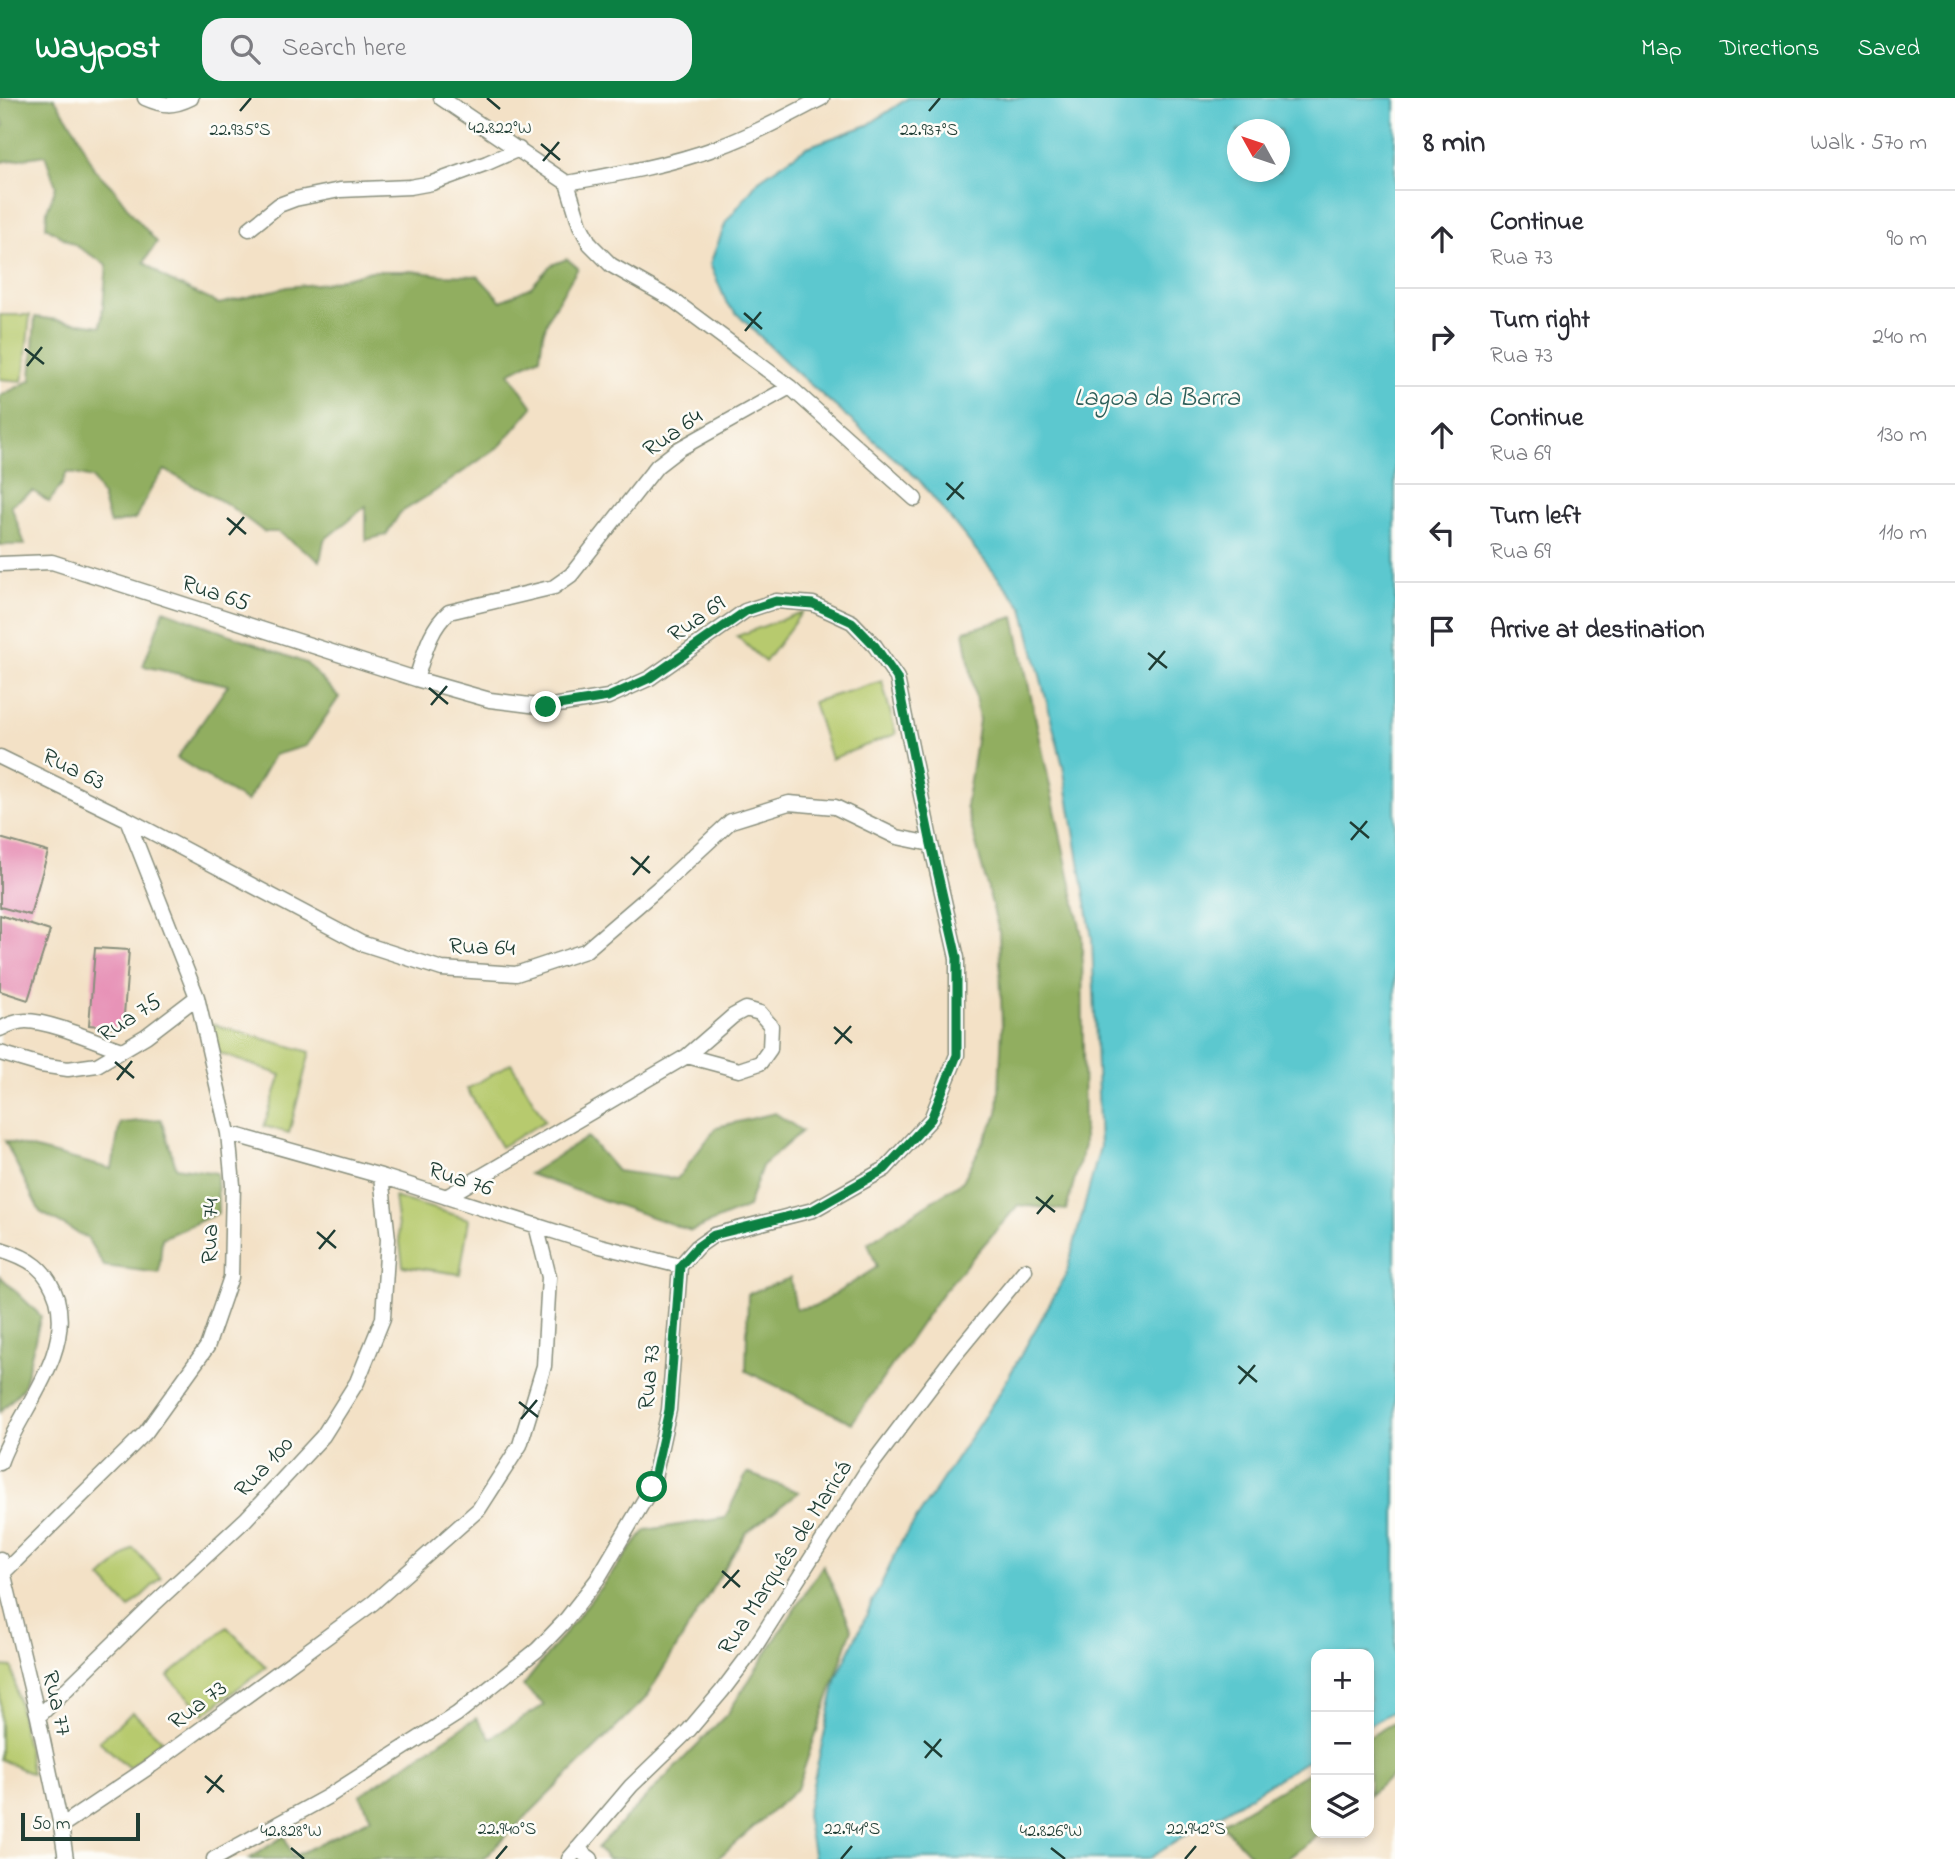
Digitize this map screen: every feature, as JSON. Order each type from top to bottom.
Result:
[{"type":"street","points":[[145,98],[159,104],[178,105],[191,98]]},
{"type":"street","points":[[441,98],[567,183],[580,225],[590,244],[611,265],[673,300],[790,387],[915,499]]},
{"type":"street","points":[[567,183],[625,173],[721,147],[822,98]]},
{"type":"street","points":[[249,229],[279,205],[295,199],[340,190],[410,187],[432,183],[519,149]]},
{"type":"street","name":"Rua 64","points":[[416,679],[432,632],[439,620],[449,612],[554,587],[571,575],[657,466],[679,449],[790,387]]},
{"type":"street","name":"Rua 65","points":[[0,564],[52,562],[416,679]]},
{"type":"street","name":"Rua 69","points":[[416,679],[490,700],[546,707],[608,697],[650,678],[746,611],[776,601],[813,604],[852,622],[875,646],[897,678],[931,844]]},
{"type":"street","name":"Rua 63","points":[[0,757],[127,819]]},
{"type":"street","name":"Rua 64","points":[[127,819],[361,943],[442,969],[516,974],[585,951],[731,821],[789,803],[835,807],[897,837],[931,844]]},
{"type":"street","name":"Rua 74","points":[[1,1569],[146,1432],[207,1347],[231,1277],[233,1185],[228,1133],[197,998],[127,819]]},
{"type":"street","points":[[680,1266],[697,1247],[714,1235],[813,1210],[885,1169],[931,1119],[957,1055],[957,958],[931,844]]},
{"type":"street","name":"Rua 75","points":[[0,1053],[41,1065],[68,1069],[97,1065],[146,1036],[197,998]]},
{"type":"street","points":[[446,1197],[687,1056],[733,1016],[746,1009],[760,1013],[771,1026],[770,1049],[760,1063],[739,1070],[687,1056]]},
{"type":"street","points":[[0,1030],[14,1023],[27,1021],[45,1024],[121,1050]]},
{"type":"street","name":"Rua 76","points":[[228,1133],[382,1176],[600,1246],[680,1266]]},
{"type":"street","name":"Rua 100","points":[[38,1717],[246,1519],[323,1436],[357,1382],[383,1318],[388,1239],[382,1176]]},
{"type":"street","name":"Rua 73","points":[[61,1826],[152,1765],[373,1602],[479,1509],[520,1445],[544,1366],[549,1277],[536,1225]]},
{"type":"street","points":[[0,1249],[34,1263],[52,1282],[60,1310],[56,1350],[40,1387],[5,1447],[0,1463]]},
{"type":"street","name":"Rua 73","points":[[214,1859],[327,1797],[457,1714],[537,1650],[564,1622],[597,1580],[652,1487],[669,1410],[680,1266]]},
{"type":"street","name":"Rua Marquês de Maricá","points":[[573,1854],[631,1786],[689,1730],[722,1691],[753,1650],[866,1472],[954,1356],[1025,1270]]},
{"type":"street","name":"Rua 77","points":[[1,1569],[38,1717],[66,1859]]},
{"type":"street","points":[[573,1854],[591,1859]]},
{"type":"green space","points":[[0,98],[54,98],[76,131],[94,169],[157,242],[144,262],[166,279],[219,304],[287,287],[326,283],[371,271],[478,276],[501,301],[531,287],[551,265],[567,259],[578,268],[550,314],[543,334],[540,357],[509,373],[533,407],[501,445],[400,513],[386,535],[366,540],[366,506],[324,540],[320,561],[278,532],[264,532],[227,504],[165,470],[153,485],[135,519],[110,524],[102,496],[92,478],[67,472],[49,502],[33,491],[11,505],[25,545],[0,545],[0,396],[31,380],[35,317],[101,326],[107,265],[46,227],[47,211],[56,186],[45,155],[0,162],[0,129],[4,125],[0,114]]},
{"type":"green space","points":[[0,315],[30,315],[22,381],[0,379]]},
{"type":"green space","points":[[164,610],[306,663],[339,697],[306,746],[274,755],[247,802],[177,758],[228,685],[143,666]]},
{"type":"green space","points":[[802,612],[765,662],[737,636]]},
{"type":"green space","points":[[1014,617],[1082,936],[1084,1146],[1066,1210],[1018,1205],[942,1293],[852,1423],[746,1371],[748,1294],[790,1278],[796,1309],[816,1306],[877,1267],[868,1243],[963,1181],[998,1113],[1002,1028],[999,931],[966,806],[979,720],[964,631]]},
{"type":"green space","points":[[882,681],[896,734],[831,759],[813,702]]},
{"type":"green space","points":[[212,1024],[310,1052],[289,1133],[264,1126],[281,1075],[216,1052]]},
{"type":"green space","points":[[511,1063],[545,1121],[501,1147],[467,1089]]},
{"type":"green space","points":[[775,1113],[802,1131],[762,1166],[748,1207],[691,1231],[529,1174],[588,1137],[617,1171],[677,1179],[717,1127]]},
{"type":"green space","points":[[161,1119],[176,1167],[217,1173],[218,1213],[162,1238],[159,1273],[104,1266],[87,1238],[40,1212],[5,1141],[112,1169],[120,1123]]},
{"type":"green space","points":[[394,1197],[469,1219],[460,1274],[403,1266]]},
{"type":"green space","points":[[0,1276],[41,1316],[23,1388],[0,1412]]},
{"type":"green space","points":[[747,1473],[799,1492],[746,1533],[645,1699],[483,1859],[249,1859],[284,1836],[293,1857],[371,1818],[360,1795],[476,1718],[491,1738],[544,1705],[523,1686],[646,1530],[725,1518]]},
{"type":"green space","points":[[133,1548],[161,1578],[129,1608],[101,1578]]},
{"type":"green space","points":[[823,1565],[852,1629],[797,1789],[717,1859],[608,1859],[597,1848],[728,1713]]},
{"type":"green space","points":[[227,1627],[266,1667],[204,1714],[168,1676]]},
{"type":"green space","points":[[0,1666],[12,1667],[32,1774],[0,1759]]},
{"type":"green space","points":[[133,1712],[162,1740],[129,1768],[99,1741]]},
{"type":"green space","points":[[1395,1722],[1395,1776],[1374,1791],[1374,1775],[1374,1734]]},
{"type":"green space","points":[[1311,1771],[1311,1838],[1314,1838],[1287,1859],[1254,1859],[1221,1824]]},
{"type":"water","name":"Lagoa da Barra","points":[[908,98],[1395,98],[1395,1710],[1374,1722],[1374,1649],[1311,1649],[1311,1758],[1148,1859],[814,1859],[806,1815],[837,1677],[900,1544],[1000,1392],[1066,1275],[1100,1147],[1092,938],[1063,766],[1023,608],[919,480],[795,371],[727,304],[710,264],[726,222],[759,180],[807,147],[868,125]]},
{"type":"building","points":[[0,838],[48,852],[30,915],[0,907]]},
{"type":"building","points":[[0,915],[50,931],[28,1000],[0,991]]},
{"type":"building","points":[[95,948],[129,950],[123,1028],[89,1025]]},
{"type":"route","points":[[546,707],[608,697],[650,678],[746,611],[776,601],[813,604],[852,622],[875,646],[897,678],[957,958],[957,1055],[931,1119],[885,1169],[813,1210],[714,1235],[697,1247],[680,1266],[669,1410],[652,1487]]}]
